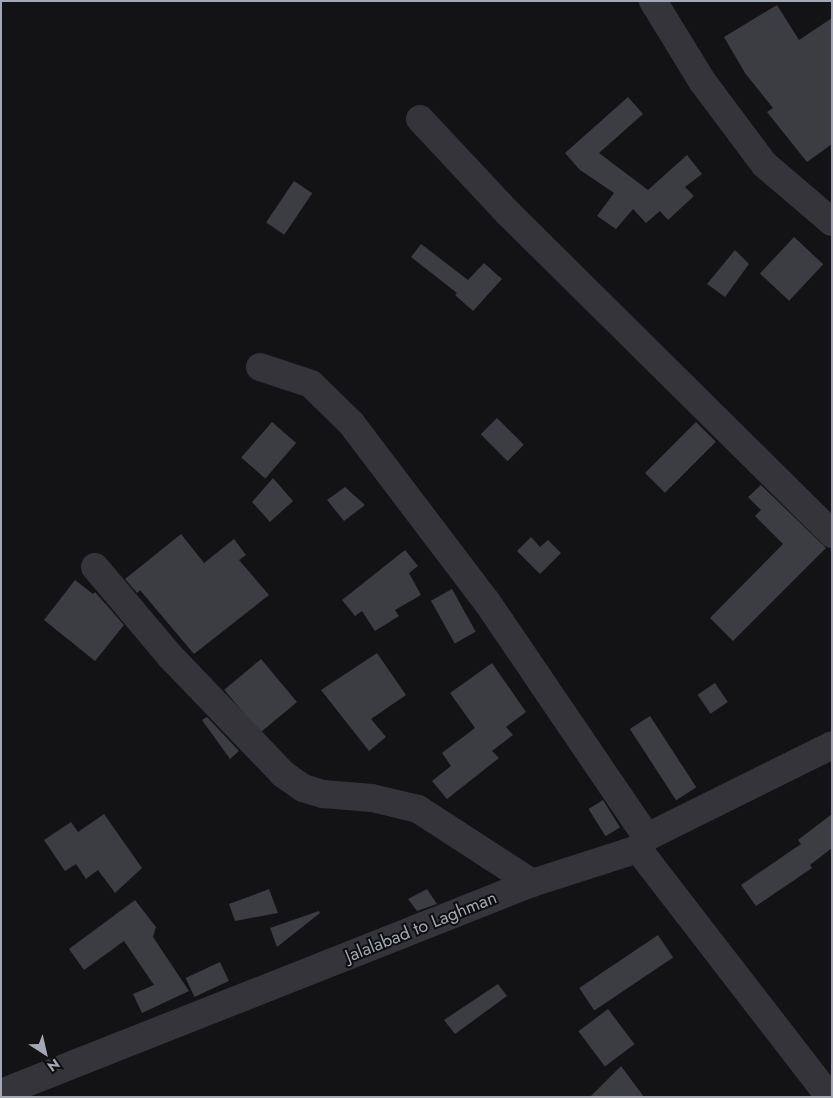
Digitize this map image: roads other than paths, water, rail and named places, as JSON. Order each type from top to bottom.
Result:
[{"type":"street","points":[[654,1],[702,81],[764,164],[832,222]]},
{"type":"street","points":[[420,119],[509,214],[832,534]]},
{"type":"street","points":[[260,367],[311,384],[351,423],[487,602],[642,843],[830,1097]]},
{"type":"street","points":[[95,567],[170,656],[283,774],[303,788],[323,794],[372,798],[418,809],[532,883]]},
{"type":"street","name":"Jalalabad to Laghman","points":[[1,1094],[532,883],[642,843],[832,745]]}]
